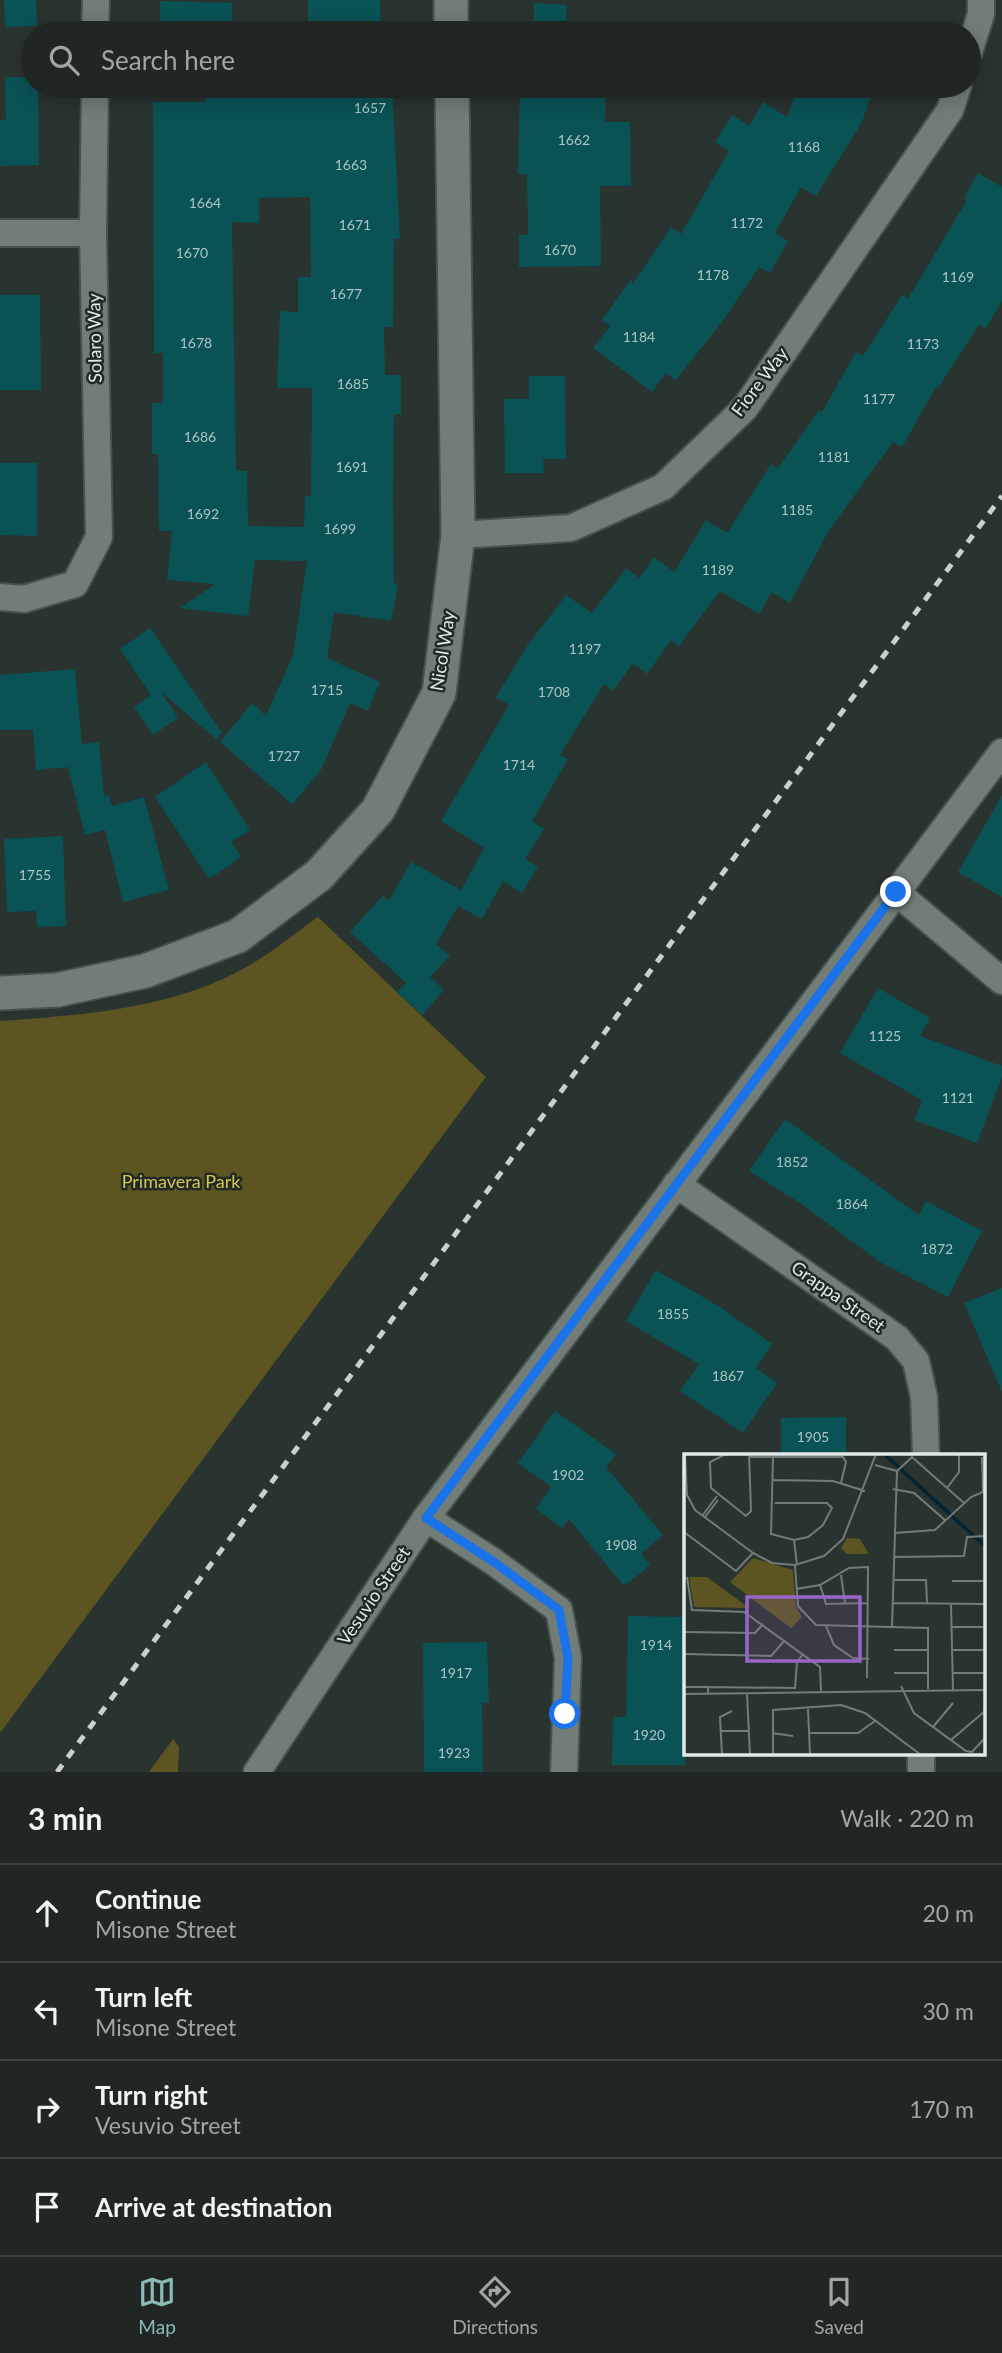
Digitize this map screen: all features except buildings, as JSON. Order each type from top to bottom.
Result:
[{"type":"street","points":[[96,0],[96,21]]},
{"type":"street","points":[[451,0],[452,21]]},
{"type":"street","points":[[979,21],[981,0]]},
{"type":"street","name":"Solaro Way","points":[[0,597],[24,599],[75,584],[99,537],[93,233],[95,98]]},
{"type":"street","name":"Nicol Way","points":[[0,993],[57,990],[145,971],[238,936],[319,875],[378,810],[439,693],[458,535],[452,98]]},
{"type":"street","name":"Fiore Way","points":[[458,535],[571,528],[663,486],[745,408],[950,110],[954,98]]},
{"type":"street","points":[[0,233],[93,233]]},
{"type":"street","name":"Vesuvio Street","points":[[257,1772],[426,1518],[1002,751]]},
{"type":"street","points":[[896,892],[1002,981]]},
{"type":"street","name":"Grappa Street","points":[[676,1184],[897,1338],[916,1361],[925,1397],[926,1454]]},
{"type":"street","points":[[426,1518],[494,1562],[559,1610],[568,1658],[564,1772]]},
{"type":"green space","name":"Primavera Park","points":[[318,917],[486,1077],[0,1733],[0,1021],[95,1012],[159,1001],[190,992],[248,966]]},
{"type":"green space","points":[[173,1739],[179,1747],[178,1772],[149,1772]]},
{"type":"railway","points":[[57,1772],[1002,496]]},
{"type":"route","points":[[565,1714],[568,1658],[559,1610],[494,1562],[426,1518],[896,892]]}]
